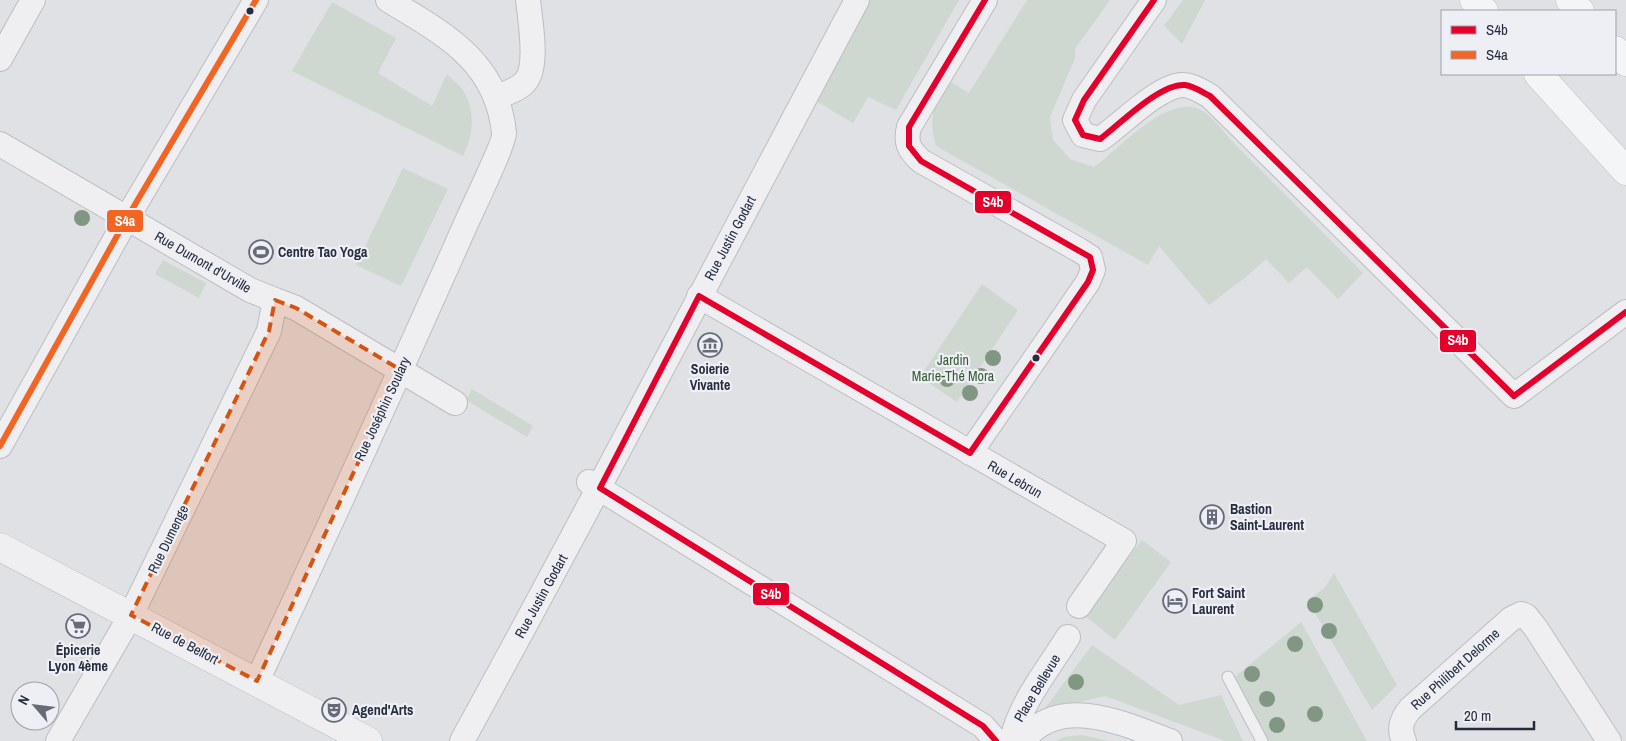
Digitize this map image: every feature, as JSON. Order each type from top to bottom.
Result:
[{"type":"main road","points":[[1474,0],[1483,10]]},
{"type":"main road","points":[[1570,0],[1579,10]]},
{"type":"main road","points":[[1616,51],[1626,62]]},
{"type":"main road","points":[[1539,75],[1626,171]]},
{"type":"street","points":[[0,59],[33,0]]},
{"type":"street","points":[[0,446],[127,218],[256,0]]},
{"type":"street","points":[[388,0],[449,37],[476,62],[497,97],[519,87],[527,81],[531,71],[533,59],[528,0]]},
{"type":"street","name":"Rue Justin Godart","points":[[462,741],[594,485],[699,296],[857,0]]},
{"type":"street","points":[[970,454],[1088,282],[1093,270],[1090,257],[920,161],[910,151],[906,139],[909,127],[985,0]]},
{"type":"street","points":[[1154,0],[1084,100],[1076,120],[1083,135],[1100,139],[1165,89],[1183,85],[1196,88],[1210,96],[1514,396],[1626,312]]},
{"type":"street","name":"Rue Joséphin Soulary","points":[[257,681],[505,136],[497,97]]},
{"type":"street","name":"Rue Dumont d'Urville","points":[[0,144],[250,290],[296,308],[456,403]]},
{"type":"street","name":"Rue Lebrun","points":[[699,296],[970,454],[1124,541],[1079,606]]},
{"type":"street","name":"Rue Dumenge","points":[[58,741],[131,615],[269,331],[276,300]]},
{"type":"street","points":[[594,485],[983,726],[996,741]]},
{"type":"street","name":"Rue de Belfort","points":[[0,546],[368,741]]},
{"type":"street","name":"Rue Philibert Delorme","points":[[1404,739],[1401,723],[1410,709],[1510,619],[1521,614],[1526,616],[1609,741]]},
{"type":"street","name":"Place Bellevue","points":[[1012,741],[1015,726],[1023,710],[1068,637]]},
{"type":"street","name":"Place Bellevue","points":[[1024,741],[1035,728],[1069,714],[1109,718],[1170,741]]},
{"type":"lane","points":[[1228,677],[1262,741]]},
{"type":"highlighted area","points":[[275,300],[296,308],[401,370],[257,681],[131,615],[269,331]]},
{"type":"green space","points":[[869,0],[959,0],[896,110],[868,97],[853,123],[816,101]]},
{"type":"green space","points":[[1027,0],[1110,0],[1075,49],[1075,58],[1050,117],[1053,140],[1070,159],[1094,167],[1142,127],[1156,118],[1183,107],[1196,108],[1211,117],[1230,139],[1363,273],[1338,299],[1307,267],[1289,283],[1266,259],[1209,305],[1159,246],[1148,265],[936,146],[933,136],[932,119],[936,105],[949,81],[969,93]]},
{"type":"green space","points":[[1183,0],[1205,0],[1182,44],[1164,26]]},
{"type":"green space","points":[[332,2],[396,38],[378,73],[432,106],[447,74],[460,87],[468,100],[472,116],[471,133],[463,156],[292,71]]},
{"type":"green space","points":[[403,168],[448,189],[401,286],[356,265]]},
{"type":"green space","points":[[163,260],[206,283],[199,298],[155,274]]},
{"type":"green space","name":"Jardin Marie-Thé Mora","points":[[982,284],[1018,310],[957,402],[920,377]]},
{"type":"green space","points":[[472,389],[533,426],[527,437],[466,400]]},
{"type":"green space","points":[[1142,540],[1171,562],[1115,640],[1085,616]]},
{"type":"green space","points":[[1334,573],[1397,685],[1372,710],[1308,601],[1325,587]]},
{"type":"green space","points":[[1301,622],[1367,741],[1260,741],[1230,681]]},
{"type":"green space","points":[[1092,645],[1179,705],[1221,695],[1243,741],[1225,741],[1105,696],[1043,711]]},
{"type":"green space","points":[[1082,735],[1109,741],[1056,741],[1064,737]]},
{"type":"transit line","name":"S4a","points":[[0,446],[127,218],[256,0]]},
{"type":"transit line","name":"S4b","points":[[985,0],[909,127],[909,146],[921,161],[1090,257],[1093,270],[1088,282],[970,453],[699,296],[600,488],[983,726],[996,741]]},
{"type":"transit line","name":"S4b","points":[[1154,0],[1084,100],[1075,120],[1083,135],[1100,139],[1152,97],[1175,86],[1185,85],[1210,96],[1514,396],[1626,312]]},
{"type":"place","name":"Centre Tao Yoga","points":[[261,252]]},
{"type":"place","name":"Soierie Vivante","points":[[710,345]]},
{"type":"place","name":"Bastion Saint-Laurent","points":[[1212,517]]},
{"type":"place","name":"Fort Saint Laurent","points":[[1175,601]]},
{"type":"place","name":"Épicerie Lyon 4ème","points":[[78,626]]},
{"type":"place","name":"Agend'Arts","points":[[334,710]]}]
